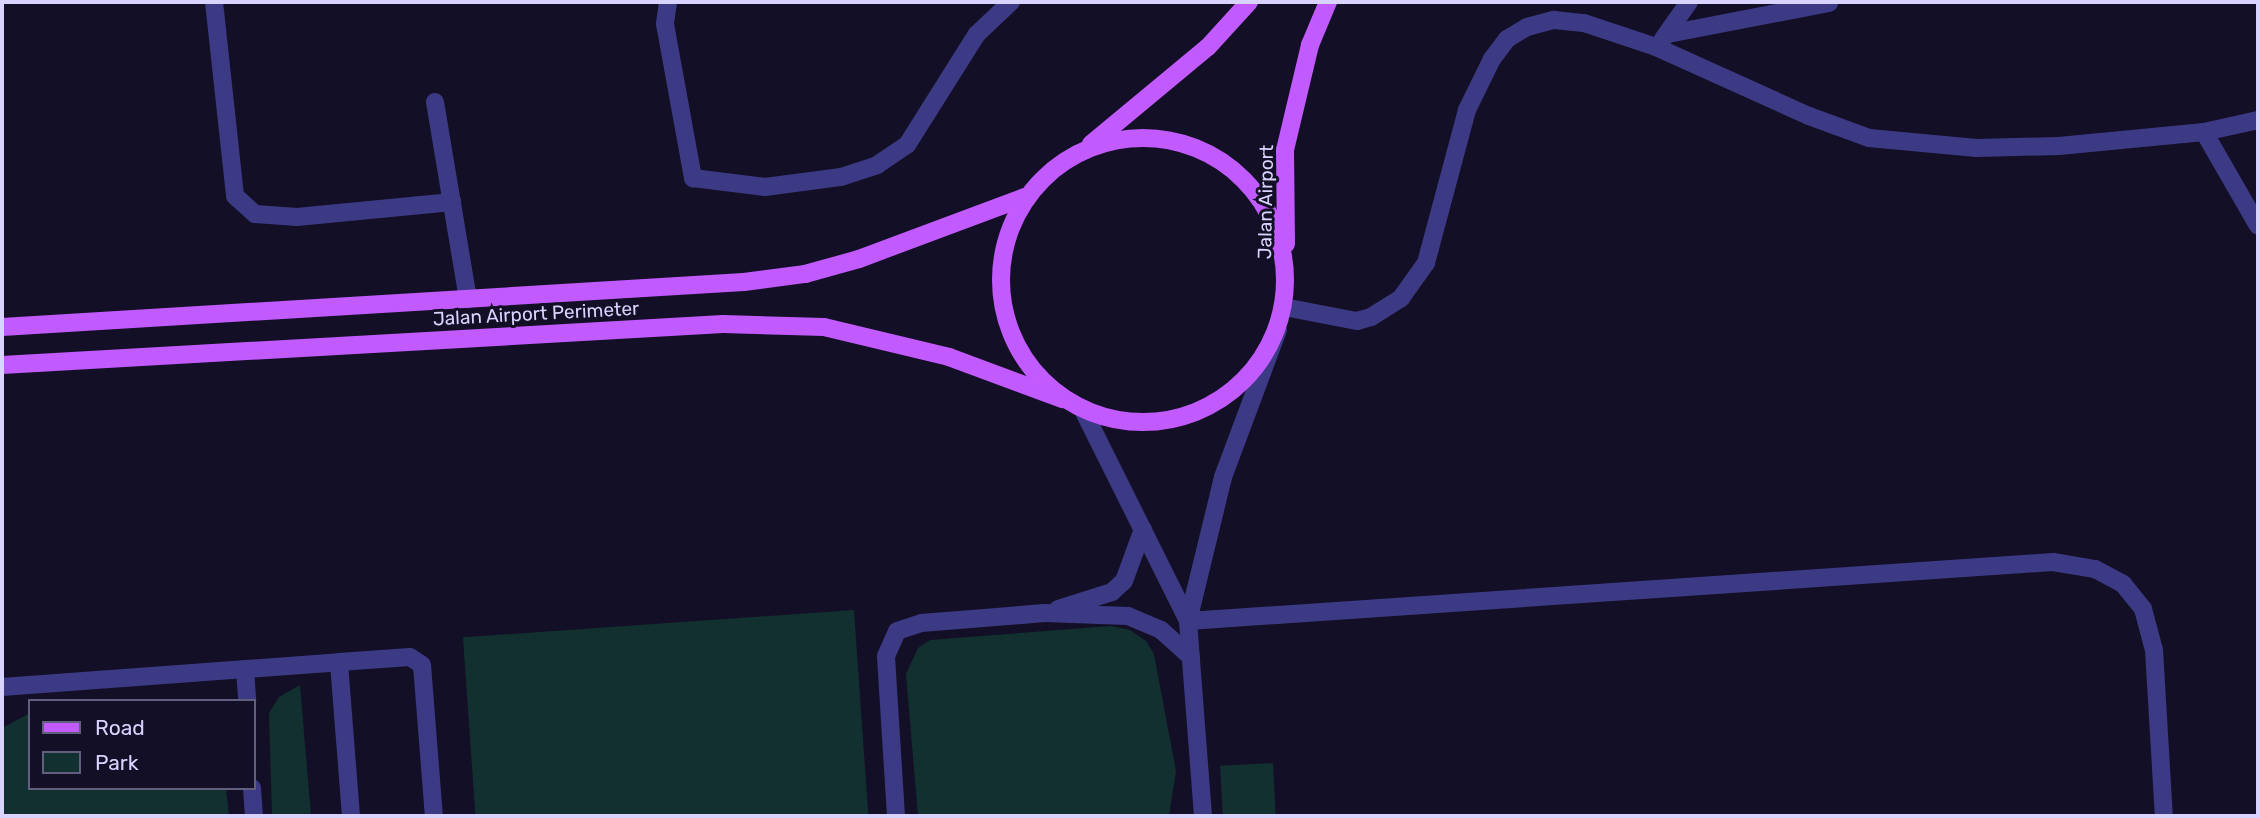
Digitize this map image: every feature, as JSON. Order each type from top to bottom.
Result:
[{"type":"main road","name":"Jalan Airport","points":[[1287,284],[1285,150],[1310,45],[1328,2]]},
{"type":"main road","points":[[1086,148],[1132,137],[1180,142],[1224,161],[1258,194],[1280,236],[1287,284],[1284,307],[1278,330],[1254,370],[1219,401],[1175,419],[1129,422],[1083,410],[1062,399],[1029,368],[1005,316],[999,283],[1005,238],[1025,197],[1052,168],[1086,148],[1208,47],[1245,3]]},
{"type":"main road","name":"Jalan Airport Perimeter","points":[[2,327],[468,299],[806,274],[917,240],[1025,197]]},
{"type":"main road","name":"Jalan Airport Perimeter","points":[[2,365],[723,324],[824,327],[923,350],[1062,399]]},
{"type":"street","points":[[214,2],[235,196],[256,214],[297,217],[452,202]]},
{"type":"street","points":[[668,2],[665,24],[693,178],[765,187],[841,177],[877,165],[907,145],[977,34],[1011,2]]},
{"type":"street","points":[[1662,40],[1689,2]]},
{"type":"street","points":[[1662,40],[1829,3]]},
{"type":"street","points":[[1284,307],[1357,321],[1371,317],[1401,298],[1426,264],[1467,110],[1507,38],[1527,27],[1554,20],[1584,23],[1662,40],[1809,116],[1869,138],[2018,147],[2204,132],[2258,120]]},
{"type":"street","points":[[435,102],[468,299]]},
{"type":"street","points":[[2204,132],[2258,226]]},
{"type":"street","points":[[1203,816],[1188,621],[1223,477],[1278,330]]},
{"type":"street","points":[[1083,410],[1188,621]]},
{"type":"street","points":[[1045,613],[1112,592],[1131,571],[1143,528]]},
{"type":"street","points":[[1188,621],[2053,562],[2095,569],[2123,584],[2143,609],[2154,650],[2164,816]]},
{"type":"street","points":[[896,816],[889,643],[897,631],[921,623],[1045,613],[1135,619],[1161,630],[1191,657]]},
{"type":"street","points":[[2,687],[410,657],[420,662],[433,816]]},
{"type":"street","points":[[339,662],[351,816]]},
{"type":"street","points":[[245,669],[247,699]]},
{"type":"street","points":[[252,790],[254,816]]},
{"type":"green space","points":[[854,610],[868,815],[475,816],[463,637]]},
{"type":"green space","points":[[1111,626],[1130,630],[1146,641],[1154,654],[1176,771],[1169,816],[918,816],[906,674],[918,648],[930,640]]},
{"type":"green space","points":[[300,685],[311,816],[272,816],[269,713],[279,697]]},
{"type":"green space","points":[[28,714],[28,790],[226,790],[229,816],[2,816],[2,728]]},
{"type":"green space","points":[[1273,763],[1276,816],[1223,816],[1220,766]]}]
